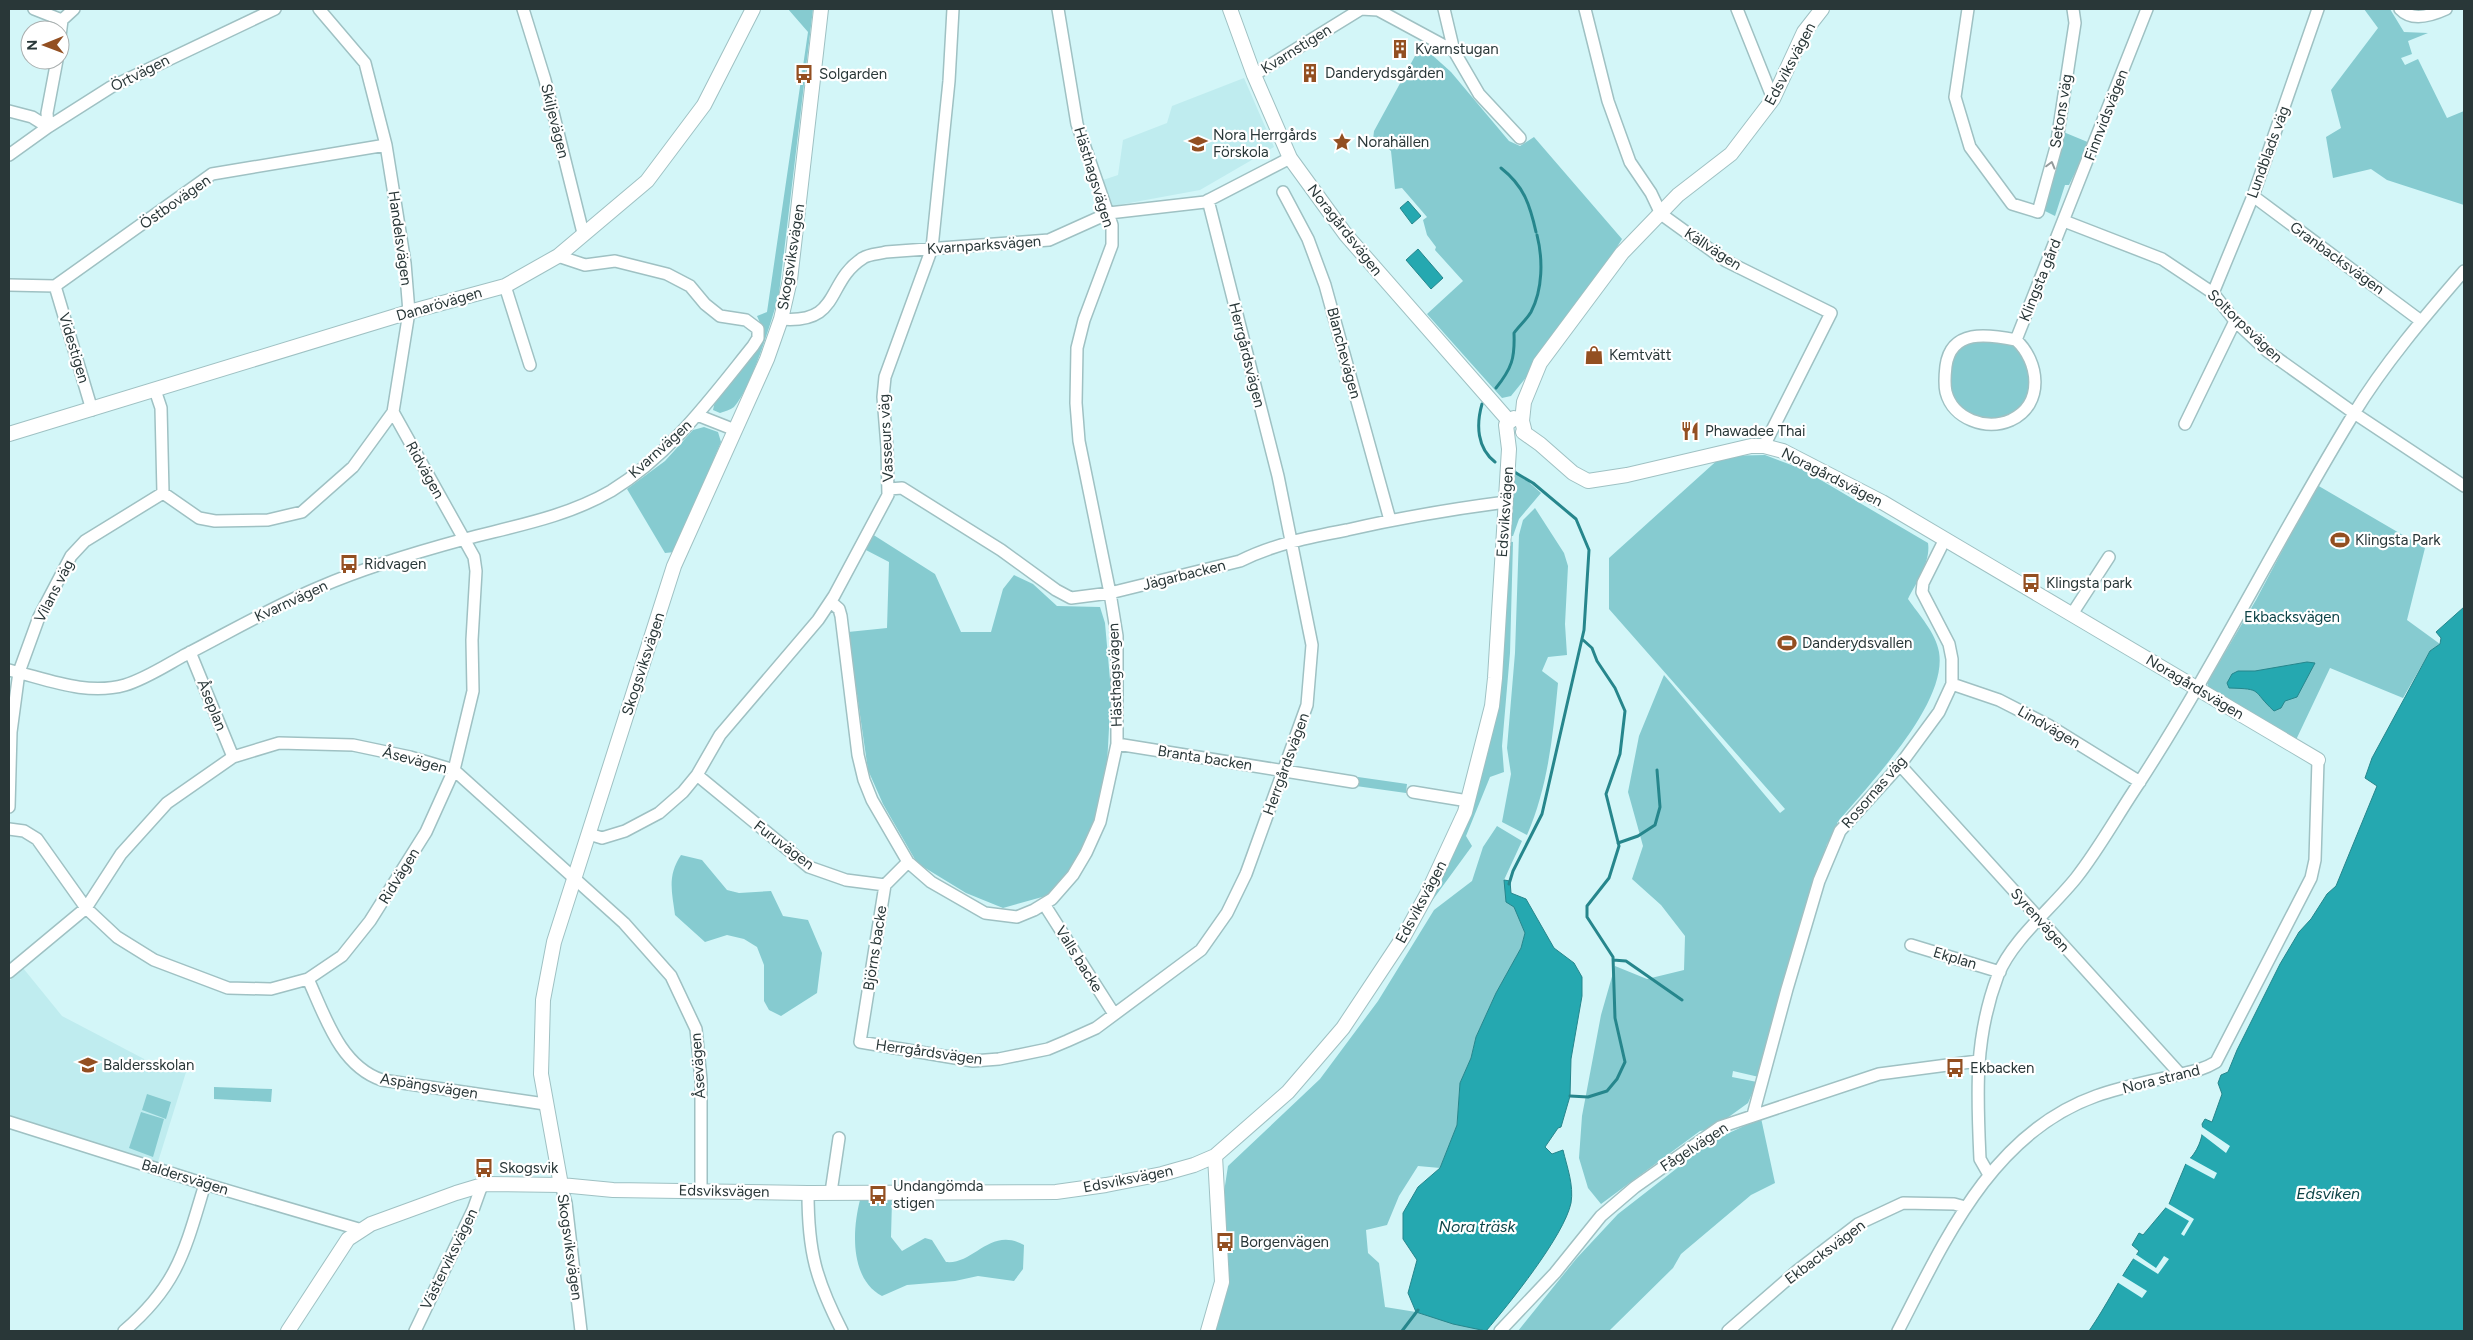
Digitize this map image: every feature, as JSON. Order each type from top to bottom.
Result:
[{"type":"street","points":[[34,9],[62,20],[74,9]]},
{"type":"street","name":"Örtvägen","points":[[9,155],[48,127],[111,87],[275,9]]},
{"type":"street","name":"Handelsvägen","points":[[163,492],[199,518],[215,521],[268,520],[302,512],[353,467],[393,412],[409,312],[404,264],[386,145],[365,63],[319,9]]},
{"type":"street","name":"Skiljevägen","points":[[523,9],[545,80],[583,233]]},
{"type":"street","name":"Danarövägen","points":[[9,434],[409,312],[505,286],[558,256],[647,181],[704,105],[753,9]]},
{"type":"street","name":"Skogsviksvägen","points":[[581,1331],[566,1203],[545,1104],[541,1074],[543,1000],[554,942],[674,566],[767,360],[781,319],[790,280],[821,9]]},
{"type":"street","name":"Vasseurs väg","points":[[589,834],[602,838],[625,831],[659,813],[683,792],[697,775],[720,735],[818,620],[831,602],[888,496],[883,397],[885,377],[932,248],[949,81],[953,9]]},
{"type":"street","name":"Hästhagsvägen","points":[[831,602],[839,609],[841,616],[856,740],[864,780],[872,800],[908,862],[931,882],[985,913],[1017,917],[1052,899],[1073,875],[1086,853],[1100,822],[1117,744],[1117,636],[1110,592],[1079,441],[1076,376],[1077,348],[1084,320],[1112,245],[1112,226],[1077,124],[1058,9]]},
{"type":"street","name":"Noragårdsvägen","points":[[1230,9],[1254,75],[1290,158],[1346,235],[1516,427],[1540,444],[1577,476],[1588,481],[1627,475],[1751,446],[1764,446],[1783,451],[1882,502],[1944,541],[2072,614],[2318,760]]},
{"type":"street","points":[[1444,9],[1454,51],[1479,94],[1520,138]]},
{"type":"street","name":"Källvägen","points":[[1585,9],[1608,101],[1630,162],[1651,192],[1661,214],[1726,261],[1831,313],[1764,446]]},
{"type":"street","points":[[1737,9],[1773,99]]},
{"type":"street","name":"Edsviksvägen","points":[[288,1331],[348,1240],[371,1224],[482,1186],[519,1184],[561,1185],[613,1190],[808,1193],[1056,1192],[1162,1174],[1194,1165],[1215,1156],[1288,1092],[1343,1028],[1389,959],[1427,894],[1468,801],[1492,706],[1496,678],[1506,502],[1516,427],[1540,363],[1622,253],[1678,196],[1731,154],[1773,99],[1804,32],[1822,9]]},
{"type":"street","name":"Setons väg","points":[[1968,9],[1955,96],[1970,147],[2012,204],[2038,212],[2056,147],[2075,23],[2073,9]]},
{"type":"street","name":"Finnvidsvägen","points":[[2064,221],[2147,9]]},
{"type":"street","name":"Lundblads väg","points":[[2213,293],[2252,196],[2318,9]]},
{"type":"street","points":[[2400,9],[2402,12],[2417,16],[2430,16],[2446,9]]},
{"type":"street","name":"Kvarnstigen","points":[[1254,75],[1361,10],[1378,10],[1454,51]]},
{"type":"street","points":[[48,127],[47,113],[54,70]]},
{"type":"street","points":[[9,111],[32,117],[48,127]]},
{"type":"street","name":"Östbovägen","points":[[55,286],[212,174],[386,145]]},
{"type":"street","name":"Kvarnparksvägen","points":[[781,319],[799,320],[812,317],[831,300],[846,276],[864,257],[886,252],[1049,240],[1109,213],[1208,200],[1290,158]]},
{"type":"street","name":"Blanchevägen","points":[[1283,192],[1308,239],[1325,285],[1390,520]]},
{"type":"street","name":"Granbacksvägen","points":[[2252,196],[2422,321]]},
{"type":"street","name":"Herrgårdsvägen","points":[[860,1042],[973,1061],[999,1059],[1048,1049],[1096,1028],[1201,950],[1227,913],[1246,874],[1307,705],[1312,661],[1310,632],[1278,476],[1208,200]]},
{"type":"street","name":"Soltorpsvägen","points":[[2064,221],[2162,259],[2213,293],[2236,321],[2267,351],[2354,413],[2464,486]]},
{"type":"street","name":"Klingsta gård","points":[[2016,340],[2064,221]]},
{"type":"street","name":"Kvarnvägen","points":[[14,671],[71,686],[94,689],[127,684],[262,614],[320,587],[463,539],[542,520],[577,509],[636,473],[665,448],[697,415],[754,346],[758,338],[758,329],[746,320],[720,316],[704,304],[690,286],[668,274],[615,261],[585,266],[558,256]]},
{"type":"street","points":[[1988,1173],[1980,1159],[1978,1061],[1988,1004],[2000,972],[2016,946],[2077,876],[2140,782],[2197,688],[2354,413],[2422,321],[2464,271]]},
{"type":"street","points":[[9,285],[55,286]]},
{"type":"street","name":"Videstigen","points":[[55,286],[92,410]]},
{"type":"street","points":[[505,286],[530,365]]},
{"type":"street","points":[[2185,424],[2236,321]]},
{"type":"street","name":"Klingsta gård","points":[[1998,337],[2016,340],[2030,355],[2034,366],[2035,388],[2031,400],[2011,420],[1988,424],[1966,418],[1954,408],[1949,400],[1945,384],[1947,355],[1952,346],[1960,339],[1998,337]]},
{"type":"street","points":[[155,390],[161,408],[163,492]]},
{"type":"street","name":"Ridvägen","points":[[9,829],[24,831],[37,839],[86,908],[116,938],[154,960],[228,988],[271,989],[308,979],[342,956],[370,921],[426,832],[454,770],[473,691],[472,640],[476,569],[474,557],[393,412]]},
{"type":"street","name":"Kvarnvägen","points":[[697,415],[735,430]]},
{"type":"street","name":"Jägarbacken","points":[[889,489],[902,488],[1001,550],[1056,590],[1072,598],[1110,592],[1240,561],[1291,542],[1390,520],[1506,502]]},
{"type":"street","name":"Vilans väg","points":[[9,807],[14,671],[40,617],[71,556],[84,541],[163,492]]},
{"type":"street","name":"Rosornas väg","points":[[1753,1115],[1787,988],[1819,881],[1840,831],[1900,765],[1939,712],[1952,684],[1952,660],[1949,644],[1922,592],[1923,583],[1944,541]]},
{"type":"street","points":[[2072,614],[2109,557]]},
{"type":"street","name":"Åseplan","points":[[190,652],[233,758]]},
{"type":"street","name":"Lindvägen","points":[[1952,684],[1999,700],[2048,725],[2140,782]]},
{"type":"street","name":"Åsevägen","points":[[9,972],[86,908],[121,854],[167,803],[233,758],[279,743],[353,745],[410,757],[454,770],[624,923],[671,976],[696,1029],[701,1080],[701,1190]]},
{"type":"street","name":"Branta backen","points":[[1117,744],[1352,782]]},
{"type":"street","name":"Nora strand","points":[[1898,1331],[1965,1207],[1988,1173],[2025,1137],[2069,1107],[2096,1096],[2180,1074],[2199,1071],[2216,1062],[2311,878],[2316,860],[2318,760]]},
{"type":"street","name":"Syrenvägen","points":[[1900,765],[2180,1074]]},
{"type":"street","name":"Furuvägen","points":[[697,775],[809,867],[846,880],[885,885]]},
{"type":"street","points":[[1412,792],[1468,801]]},
{"type":"street","name":"Björns backe","points":[[860,1042],[885,885],[908,862]]},
{"type":"street","name":"Valls backe","points":[[1044,904],[1114,1014]]},
{"type":"street","name":"Ekplan","points":[[1911,945],[2000,972]]},
{"type":"street","name":"Aspängsvägen","points":[[308,979],[337,1043],[368,1076],[382,1080],[545,1104]]},
{"type":"street","name":"Fågelvägen","points":[[1500,1331],[1555,1273],[1601,1216],[1635,1187],[1720,1127],[1879,1074],[1978,1061]]},
{"type":"street","name":"Baldersvägen","points":[[9,1122],[205,1184],[362,1230]]},
{"type":"street","points":[[830,1192],[839,1138]]},
{"type":"street","points":[[1208,1331],[1222,1282],[1215,1156]]},
{"type":"street","points":[[124,1331],[147,1311],[165,1289],[185,1250],[205,1184]]},
{"type":"street","name":"Västerviksvägen","points":[[414,1331],[473,1210],[482,1186]]},
{"type":"street","points":[[808,1193],[808,1221],[814,1267],[823,1294],[842,1331]]},
{"type":"street","name":"Ekbacksvägen","points":[[1728,1331],[1798,1270],[1858,1224],[1903,1203],[1954,1204],[1965,1207]]},
{"type":"shaded area","name":"Nora Herrgårds Förskola","points":[[1244,78],[1274,147],[1200,190],[1113,206],[1103,180],[1118,175],[1123,140],[1167,123],[1172,106]]},
{"type":"shaded area","name":"Baldersskolan","points":[[23,968],[62,1016],[146,1060],[187,1069],[157,1165],[9,1115],[10,980]]},
{"type":"green space","points":[[788,9],[813,9],[779,294],[760,354],[741,398],[734,407],[720,413],[713,410],[715,401],[759,348],[762,332],[757,316],[767,312],[808,32]]},
{"type":"green space","points":[[2364,9],[2390,9],[2404,32],[2428,33],[2408,41],[2412,54],[2401,58],[2405,65],[2418,59],[2447,118],[2464,111],[2464,205],[2387,180],[2371,169],[2333,178],[2326,137],[2341,128],[2331,90],[2378,28]]},
{"type":"green space","points":[[1421,45],[1451,72],[1509,141],[1520,146],[1534,137],[1622,239],[1570,323],[1511,396],[1502,398],[1427,314],[1463,281],[1435,250],[1436,247],[1427,235],[1423,220],[1427,217],[1402,188],[1395,189],[1391,151],[1384,145],[1372,148],[1374,131]]},
{"type":"green space","points":[[2061,131],[2090,143],[2069,185],[2065,185],[2055,216],[2043,210]]},
{"type":"green space","points":[[1976,342],[2005,342],[2016,348],[2025,361],[2031,386],[2023,404],[2007,415],[1988,418],[1968,414],[1954,401],[1950,378],[1959,346]]},
{"type":"green space","points":[[704,427],[718,432],[721,442],[675,552],[665,553],[627,489],[665,461],[693,430]]},
{"type":"green space","points":[[1765,455],[1802,469],[1928,543],[1925,565],[1908,599],[1926,624],[1937,645],[1939,652],[1938,673],[1931,695],[1919,719],[1885,766],[1837,823],[1838,826],[1827,844],[1803,915],[1759,1077],[1733,1071],[1732,1077],[1757,1082],[1748,1103],[1712,1129],[1700,1131],[1601,1204],[1588,1188],[1579,1158],[1582,1116],[1601,1015],[1615,966],[1647,979],[1684,970],[1685,936],[1661,905],[1632,879],[1643,846],[1628,792],[1639,736],[1664,675],[1780,813],[1785,809],[1609,609],[1609,558],[1722,456]]},
{"type":"green space","points":[[1513,468],[1541,493],[1519,519],[1513,536],[1509,536]]},
{"type":"green space","points":[[2317,485],[2425,548],[2407,620],[2440,644],[2430,651],[2403,698],[2330,668],[2295,742],[2211,692],[2207,683],[2256,600]]},
{"type":"green space","points":[[1535,508],[1564,553],[1568,566],[1565,624],[1567,655],[1548,657],[1542,671],[1558,683],[1549,761],[1540,798],[1527,835],[1502,822],[1511,774],[1507,748],[1515,653],[1519,535],[1523,520]]},
{"type":"green space","points":[[872,534],[935,574],[961,632],[991,632],[1003,589],[1014,575],[1033,584],[1057,606],[1100,607],[1105,623],[1111,691],[1107,765],[1095,819],[1077,865],[1053,894],[1003,908],[966,893],[917,863],[883,804],[868,770],[848,632],[887,628],[889,562],[864,549]]},
{"type":"green space","points":[[1507,541],[1513,542],[1510,653],[1502,746],[1504,772],[1490,777],[1466,836],[1472,846],[1426,909],[1498,707]]},
{"type":"green space","points":[[1358,777],[1407,784],[1406,793],[1356,786]]},
{"type":"green space","points":[[1497,826],[1522,841],[1504,880],[1525,933],[1521,948],[1496,993],[1476,1037],[1471,1058],[1460,1083],[1457,1125],[1440,1168],[1418,1166],[1399,1196],[1387,1225],[1366,1230],[1368,1253],[1379,1263],[1385,1307],[1416,1312],[1486,1331],[1213,1331],[1222,1301],[1228,1267],[1224,1192],[1228,1166],[1320,1079],[1378,1001],[1434,910],[1472,881],[1483,847]]},
{"type":"green space","points":[[681,855],[702,860],[727,890],[739,893],[771,891],[783,916],[808,920],[822,953],[817,993],[781,1016],[769,1010],[764,1001],[764,965],[757,947],[744,939],[727,935],[705,942],[675,915],[672,877]]},
{"type":"green space","points":[[214,1087],[272,1089],[271,1102],[214,1099]]},
{"type":"green space","points":[[147,1094],[171,1102],[166,1119],[142,1110]]},
{"type":"green space","points":[[141,1112],[164,1119],[153,1157],[129,1148]]},
{"type":"green space","points":[[1761,1118],[1775,1183],[1751,1195],[1681,1254],[1673,1268],[1609,1331],[1518,1331],[1576,1259],[1618,1214],[1712,1141]]},
{"type":"green space","points":[[860,1200],[892,1200],[891,1237],[902,1251],[925,1238],[932,1240],[946,1262],[956,1261],[992,1243],[1001,1240],[1012,1240],[1024,1245],[1023,1269],[1014,1281],[978,1276],[955,1281],[907,1285],[882,1296],[864,1278],[856,1253],[857,1212]]},
{"type":"water","points":[[1408,201],[1421,216],[1412,224],[1400,208]]},
{"type":"water","points":[[1418,249],[1443,278],[1431,289],[1406,260]]},
{"type":"water","name":"Edsviken","points":[[2464,607],[2464,1331],[2089,1331],[2139,1251],[2132,1245],[2139,1233],[2143,1235],[2169,1204],[2187,1161],[2194,1154],[2199,1144],[2203,1129],[2202,1124],[2205,1119],[2212,1122],[2222,1094],[2218,1083],[2221,1075],[2228,1072],[2280,964],[2299,932],[2311,919],[2327,894],[2336,886],[2377,786],[2365,778],[2372,758],[2430,651],[2440,644],[2441,638],[2436,632]]},
{"type":"water","points":[[2307,662],[2315,663],[2297,697],[2285,701],[2281,708],[2274,711],[2253,690],[2229,688],[2227,683],[2232,674],[2238,671],[2255,671]]},
{"type":"water","name":"Nora träsk","points":[[1504,880],[1510,881],[1511,893],[1526,899],[1554,948],[1574,963],[1582,977],[1582,996],[1571,1059],[1570,1096],[1561,1127],[1558,1128],[1545,1147],[1552,1154],[1563,1150],[1571,1183],[1571,1203],[1558,1233],[1547,1251],[1486,1331],[1453,1324],[1416,1312],[1408,1293],[1417,1260],[1403,1239],[1403,1213],[1418,1187],[1440,1168],[1457,1125],[1460,1083],[1471,1058],[1476,1037],[1496,993],[1521,948],[1525,933],[1514,907],[1506,902]]},
{"type":"pier","points":[[2202,1127],[2230,1146],[2226,1153],[2200,1133]]},
{"type":"pier","points":[[2188,1157],[2217,1173],[2214,1179],[2184,1163]]},
{"type":"pier","points":[[2167,1203],[2194,1219],[2184,1236],[2181,1234],[2189,1221],[2165,1207]]},
{"type":"pier","points":[[2134,1253],[2156,1268],[2164,1256],[2169,1259],[2158,1274],[2131,1257]]},
{"type":"pier","points":[[2121,1275],[2147,1291],[2142,1298],[2117,1282]]},
{"type":"waterway","points":[[1501,168],[1521,189],[1531,213],[1536,232]]},
{"type":"waterway","points":[[1496,388],[1506,374],[1513,356],[1514,333],[1531,312],[1538,294],[1541,264],[1537,235]]},
{"type":"waterway","points":[[1482,404],[1479,420],[1481,443],[1495,462]]},
{"type":"waterway","points":[[1509,884],[1513,871],[1542,814],[1584,630],[1589,550],[1576,519],[1533,483],[1516,473]]},
{"type":"waterway","points":[[1570,1096],[1588,1097],[1607,1091],[1617,1079],[1625,1062],[1615,1018],[1613,957],[1587,917],[1587,906],[1609,878],[1619,846],[1606,794],[1620,754],[1625,711],[1615,688],[1597,661],[1592,648],[1582,639]]},
{"type":"waterway","points":[[1618,843],[1638,836],[1655,825],[1660,807],[1657,770]]},
{"type":"waterway","points":[[1613,960],[1626,961],[1682,1000]]},
{"type":"waterway","points":[[1402,1331],[1418,1310]]},
{"type":"place","name":"Kvarnstugan","points":[[1400,49]]},
{"type":"place","name":"Danderydsgården","points":[[1310,73]]},
{"type":"place","name":"Solgarden","points":[[804,74]]},
{"type":"place","name":"Norahällen","points":[[1342,142]]},
{"type":"place","name":"Nora Herrgårds Förskola","points":[[1198,144]]},
{"type":"place","name":"Kemtvätt","points":[[1594,355]]},
{"type":"place","name":"Phawadee Thai","points":[[1690,431]]},
{"type":"place","name":"Klingsta Park","points":[[2340,540]]},
{"type":"place","name":"Ridvagen","points":[[349,564]]},
{"type":"place","name":"Klingsta park","points":[[2031,583]]},
{"type":"place","name":"Danderydsvallen","points":[[1787,643]]},
{"type":"place","name":"Baldersskolan","points":[[88,1065]]},
{"type":"place","name":"Ekbacken","points":[[1955,1068]]},
{"type":"place","name":"Skogsvik","points":[[484,1168]]},
{"type":"place","name":"Undangömda stigen","points":[[878,1195]]},
{"type":"place","name":"Borgenvägen","points":[[1225,1242]]}]
